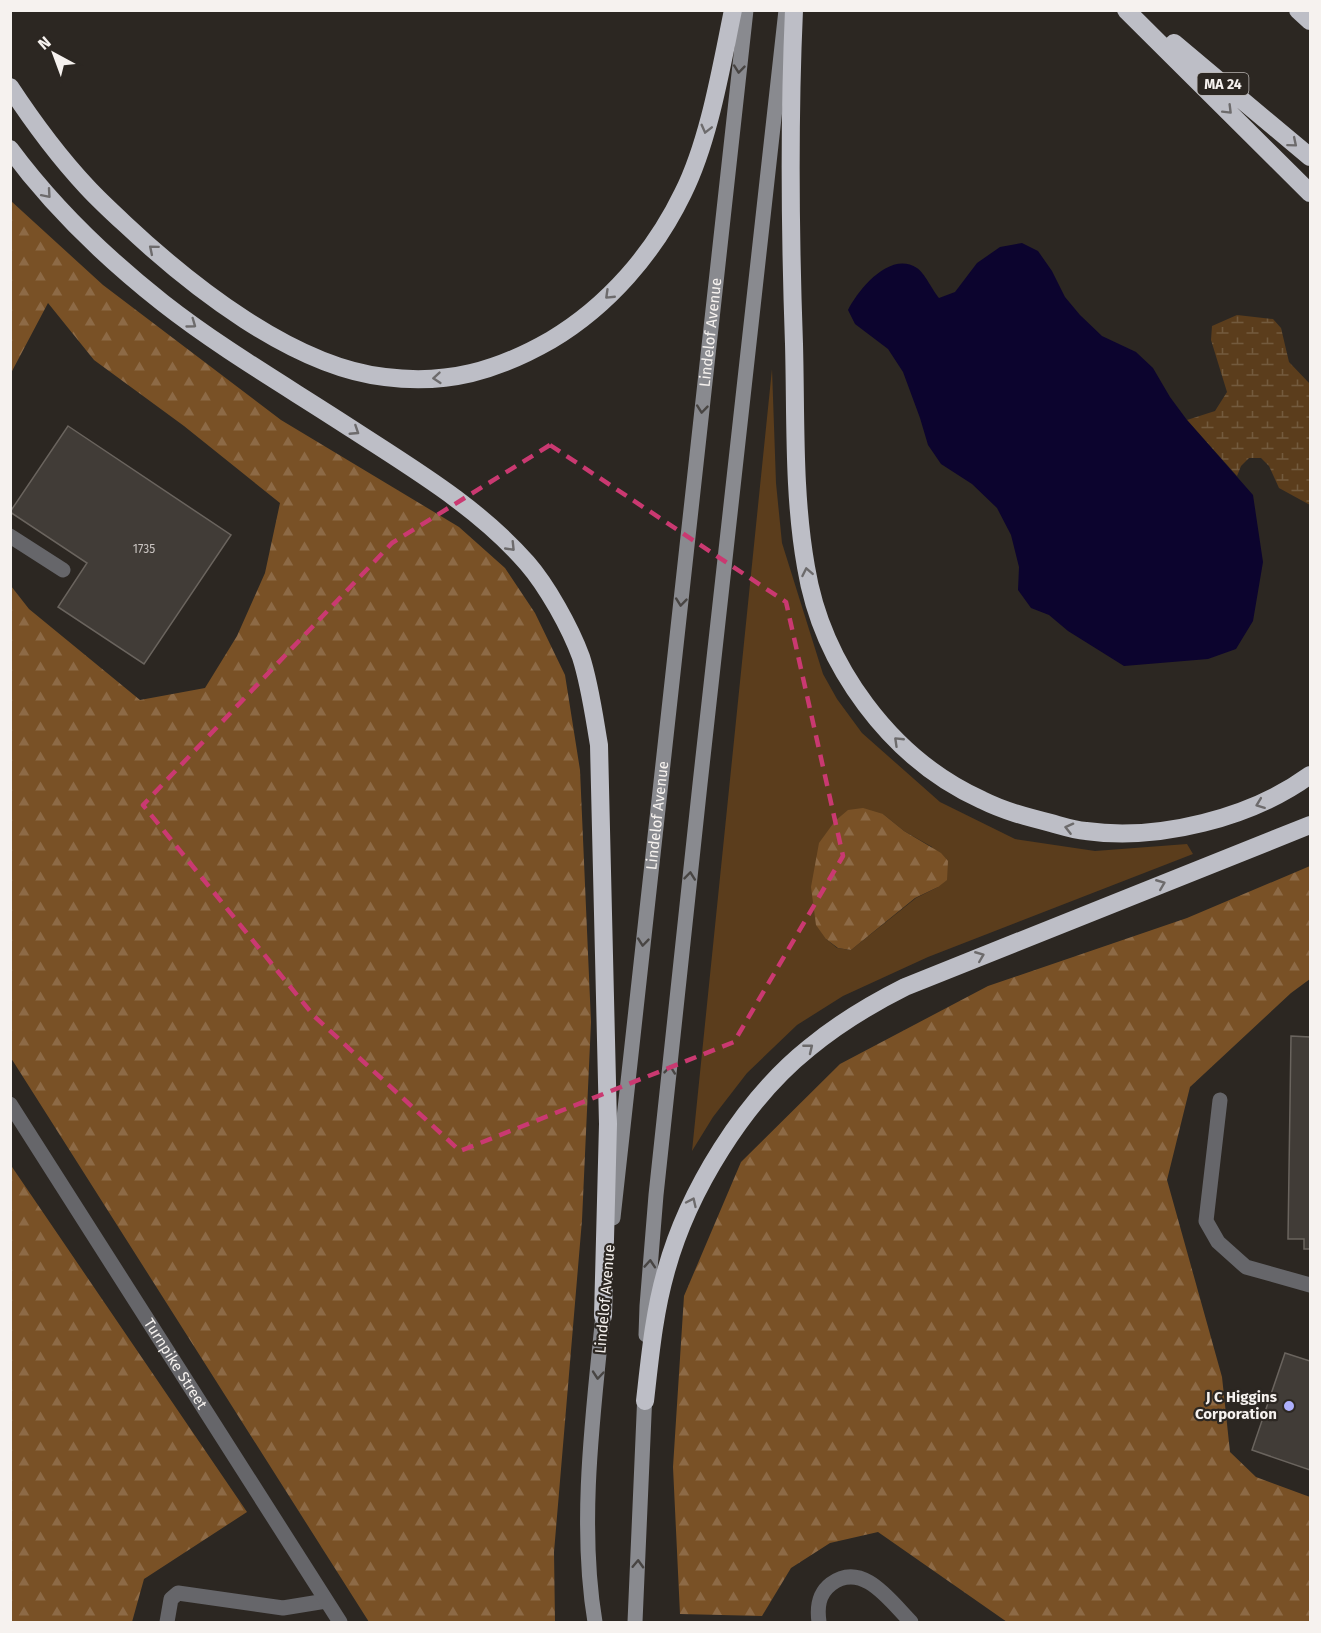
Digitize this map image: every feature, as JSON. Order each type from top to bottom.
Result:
[{"type":"highway","points":[[10,87],[55,151],[89,190],[143,240],[213,297],[297,349],[333,365],[384,377],[443,378],[507,363],[566,331],[602,303],[652,247],[685,191],[701,148],[732,10]]},
{"type":"highway","points":[[794,10],[790,144],[800,527],[811,591],[825,632],[842,669],[865,703],[893,737],[944,778],[980,800],[1019,815],[1083,831],[1104,833],[1169,830],[1209,822],[1266,802],[1311,776]]},
{"type":"highway","points":[[1126,10],[1311,193]]},
{"type":"highway","name":"MA 24","points":[[1136,10],[1311,157]]},
{"type":"highway","points":[[1298,10],[1311,21]]},
{"type":"highway","points":[[10,149],[64,213],[120,267],[164,303],[220,343],[449,492],[500,534],[528,564],[552,598],[580,655],[592,697],[599,745],[608,1124],[603,1317]]},
{"type":"highway","points":[[645,1401],[652,1338],[661,1291],[682,1224],[703,1180],[739,1123],[778,1077],[809,1048],[867,1007],[905,987],[1311,825]]},
{"type":"main road","name":"Lindelof Avenue","points":[[593,1623],[589,1582],[590,1471],[603,1317],[746,10]]},
{"type":"main road","points":[[636,1623],[647,1306],[655,1207],[786,10]]},
{"type":"street","points":[[10,536],[63,570]]},
{"type":"street","points":[[1220,1100],[1206,1221],[1218,1242],[1246,1267],[1311,1285]]},
{"type":"street","name":"Turnpike Street","points":[[10,1104],[340,1623]]},
{"type":"street","points":[[819,1623],[820,1597],[826,1587],[847,1576],[870,1581],[911,1623]]},
{"type":"street","points":[[166,1623],[171,1599],[178,1593],[283,1608],[326,1600]]},
{"type":"highlighted area","points":[[550,445],[786,602],[843,856],[734,1042],[460,1151],[314,1016],[143,805],[392,543]]},
{"type":"green space","points":[[11,201],[103,285],[281,420],[459,527],[505,568],[535,613],[565,675],[580,770],[591,1022],[582,1220],[554,1552],[555,1622],[369,1622],[11,1058],[11,586],[29,609],[140,700],[205,688],[237,636],[265,573],[280,503],[184,426],[94,360],[48,303],[11,373]]},
{"type":"green space","points":[[1237,315],[1273,319],[1281,328],[1289,362],[1310,384],[1310,505],[1279,488],[1269,466],[1261,458],[1249,458],[1241,466],[1237,476],[1187,420],[1215,411],[1227,392],[1211,340],[1212,326]]},
{"type":"green space","points":[[772,369],[776,483],[782,543],[823,674],[837,699],[862,733],[940,802],[1015,839],[1095,851],[1187,844],[1193,854],[928,957],[843,996],[797,1025],[747,1073],[713,1117],[692,1151]],"holes":[[[883,814],[904,831],[932,847],[938,887],[916,898],[851,950],[837,948],[826,939]]]},
{"type":"green space","points":[[863,808],[883,814],[904,831],[941,853],[948,861],[947,880],[915,898],[851,950],[838,948],[826,939],[816,925],[811,887],[819,843],[835,821],[848,810]]},
{"type":"green space","points":[[1310,866],[1310,979],[1291,993],[1190,1087],[1167,1180],[1222,1377],[1230,1452],[1256,1477],[1310,1497],[1310,1622],[1007,1622],[878,1532],[830,1543],[791,1568],[762,1616],[680,1614],[673,1467],[684,1296],[741,1162],[840,1064],[988,986],[1187,918]]},
{"type":"green space","points":[[10,1164],[247,1512],[144,1579],[132,1622],[11,1622]]},
{"type":"shaded area","points":[[1022,243],[1038,251],[1052,271],[1065,297],[1102,336],[1136,352],[1153,368],[1187,420],[1253,495],[1263,562],[1253,621],[1236,649],[1208,659],[1124,666],[1068,631],[1049,615],[1031,608],[1018,590],[1019,567],[1011,535],[997,508],[972,484],[941,464],[928,445],[903,372],[888,349],[855,324],[848,310],[867,283],[886,268],[896,264],[907,264],[917,268],[923,273],[939,298],[955,292],[977,263],[1000,247]]},
{"type":"building","points":[[68,426],[231,535],[144,664],[58,607],[87,563],[10,512]]},
{"type":"building","points":[[1291,1036],[1310,1037],[1310,1249],[1304,1249],[1304,1239],[1288,1239]]},
{"type":"building","name":"J C Higgins Corporation","points":[[1285,1353],[1310,1361],[1310,1470],[1252,1450]]},
{"type":"place","name":"J C Higgins Corporation","points":[[1289,1406]]}]
